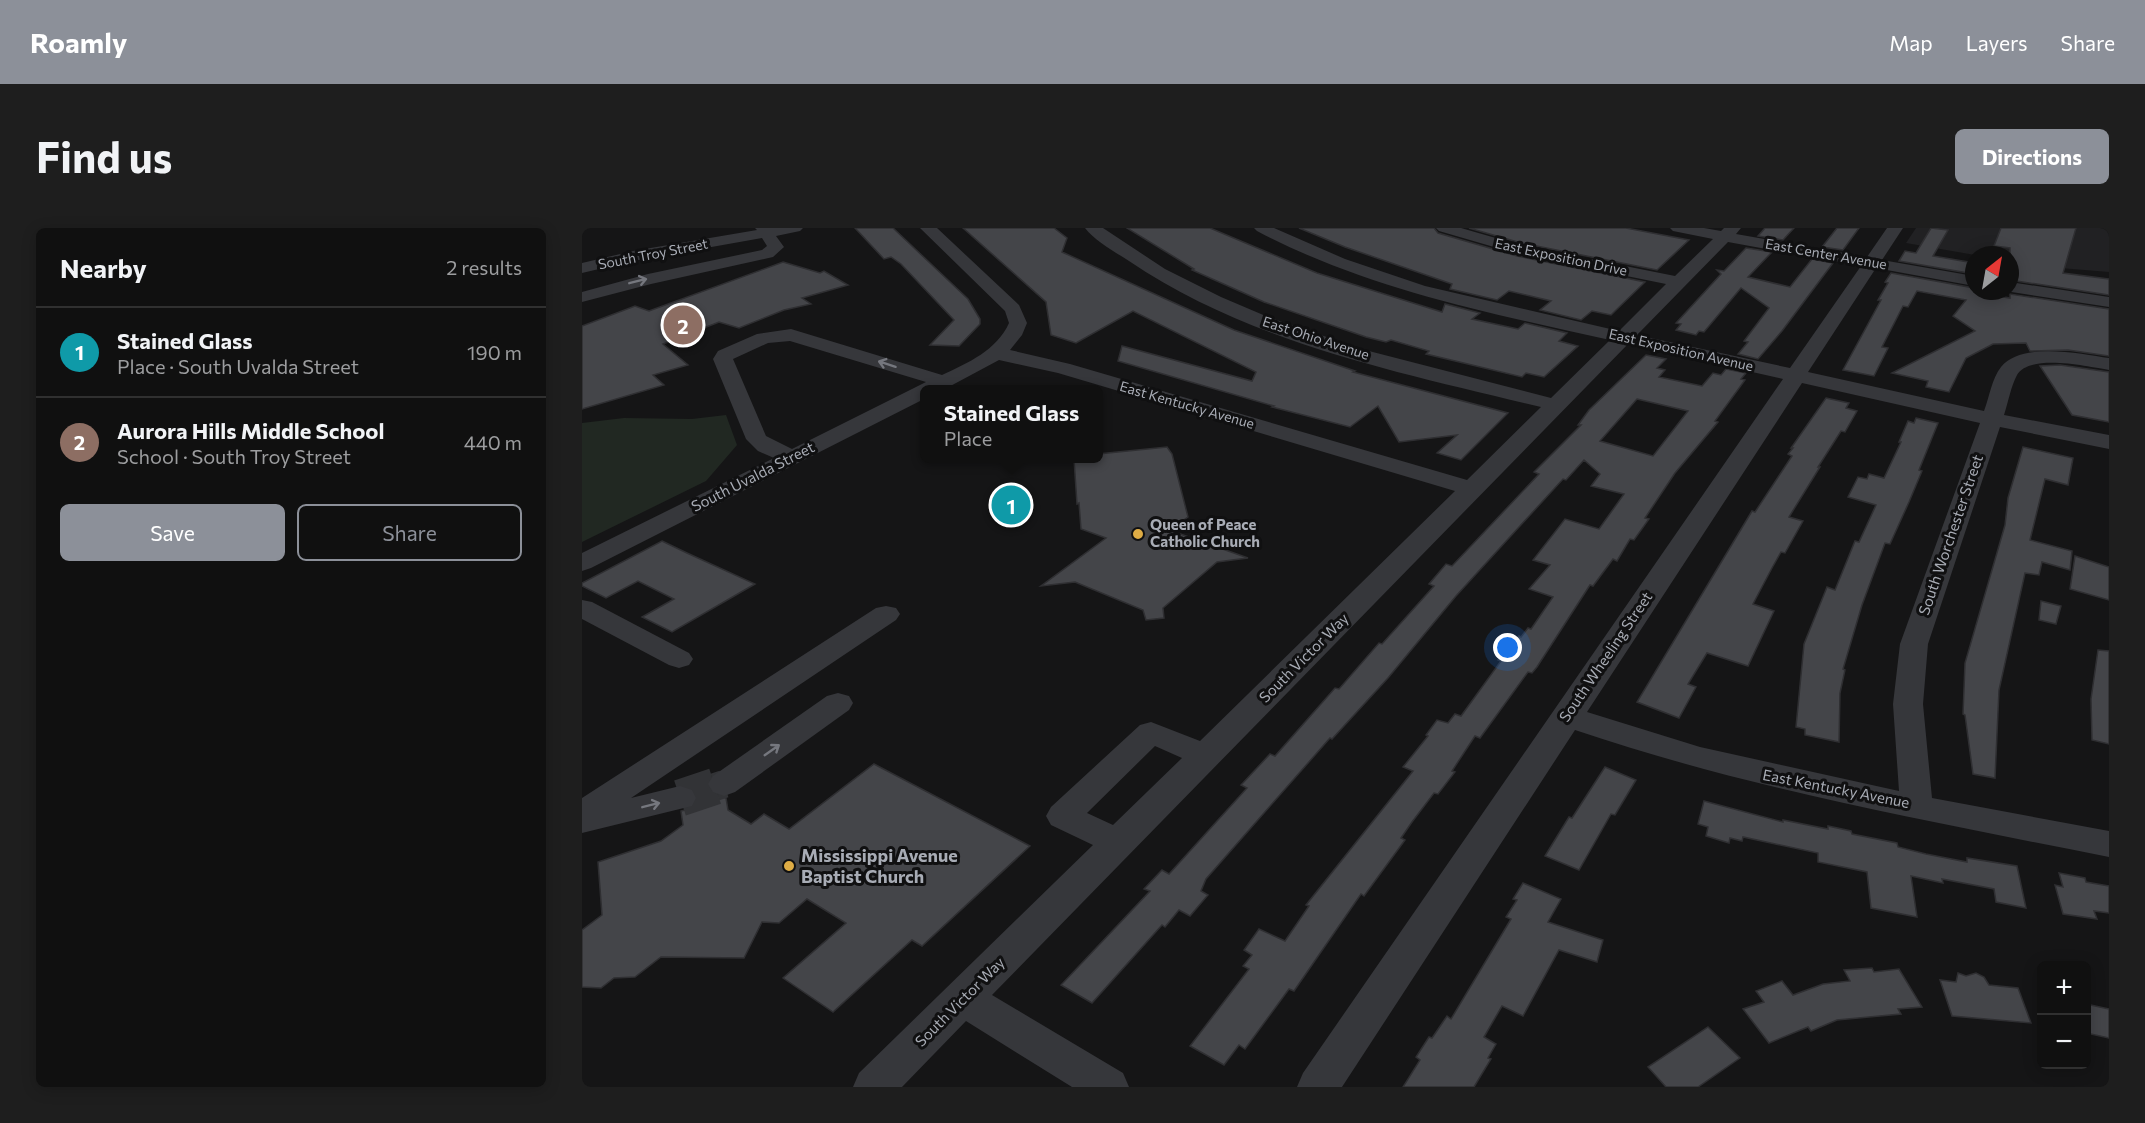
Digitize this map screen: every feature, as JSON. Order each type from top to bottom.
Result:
[{"type":"street","name":"South Troy Street","points":[[582,268],[765,230],[795,228]]},
{"type":"street","points":[[928,228],[1017,316],[1016,331],[1011,340],[995,354]]},
{"type":"street","name":"East Ohio Avenue","points":[[1093,228],[1169,278],[1262,321],[1388,362],[1556,405]]},
{"type":"street","name":"East Exposition Avenue","points":[[1262,228],[1318,255],[1404,285],[1474,304],[1991,419],[2109,442]]},
{"type":"street","name":"East Exposition Drive","points":[[1444,228],[1527,251],[1679,282]]},
{"type":"street","name":"East Center Avenue","points":[[1678,228],[1729,232],[1872,263],[1965,279]]},
{"type":"street","name":"South Wheeling Street","points":[[1318,1087],[1895,228]]},
{"type":"street","points":[[582,297],[657,277],[768,254],[776,247],[765,230]]},
{"type":"street","name":"South Victor Way","points":[[874,1087],[1729,232]]},
{"type":"street","points":[[2019,288],[2109,302]]},
{"type":"street","points":[[792,457],[766,446],[757,439],[723,359],[725,355],[764,338],[788,334],[926,385]]},
{"type":"street","name":"South Uvalda Street","points":[[935,385],[995,354]]},
{"type":"street","name":"East Kentucky Avenue","points":[[995,354],[1063,368],[1473,489]]},
{"type":"street","name":"South Worchester Street","points":[[1917,806],[1906,706],[1910,663],[1914,644],[2008,369],[2015,364],[2048,358],[2109,364]]},
{"type":"street","name":"South Uvalda Street","points":[[582,563],[920,393]]},
{"type":"street","points":[[582,608],[678,659]]},
{"type":"street","points":[[582,814],[886,614]]},
{"type":"street","points":[[724,784],[838,703]]},
{"type":"street","name":"East Kentucky Avenue","points":[[1567,716],[1705,761],[2109,844]]},
{"type":"street","points":[[1119,843],[1063,816],[1151,732],[1206,756]]},
{"type":"street","points":[[582,822],[680,798]]},
{"type":"street","points":[[964,999],[1108,1087]]},
{"type":"shaded area","points":[[1916,228],[2109,228],[2109,272],[2048,267],[2019,258],[2019,246],[1965,246],[1965,253],[1906,243]]},
{"type":"shaded area","points":[[726,415],[737,445],[706,481],[582,542],[582,423],[624,418],[692,419]]},
{"type":"building","points":[[855,228],[893,228],[968,299],[980,319],[980,324],[959,346],[930,345],[954,320],[901,264],[891,257],[884,259]]},
{"type":"building","points":[[963,228],[1054,228],[1067,238],[1062,252],[1234,330],[1355,371],[1353,372],[1508,413],[1461,460],[1437,453],[1457,435],[1399,442],[1378,406],[1350,427],[1272,407],[1274,406],[1118,361],[1122,346],[1252,381],[1256,372],[1133,311],[1076,343],[1051,335],[1046,302]]},
{"type":"building","points":[[1127,228],[1210,228],[1317,273],[1442,312],[1445,304],[1480,313],[1472,319],[1518,329],[1525,323],[1567,333],[1559,341],[1578,346],[1544,377],[1526,373],[1522,377],[1426,354],[1429,351],[1391,340],[1386,342],[1366,337],[1264,302],[1192,270],[1194,269]]},
{"type":"building","points":[[1299,228],[1434,228],[1438,233],[1517,256],[1645,282],[1611,315],[1592,311],[1581,320],[1540,310],[1551,301],[1509,291],[1497,300],[1450,289],[1452,284],[1345,247]]},
{"type":"building","points":[[1469,228],[1626,228],[1689,240],[1657,270],[1521,243]]},
{"type":"building","points":[[1765,228],[1794,228],[1783,240],[1758,236]]},
{"type":"building","points":[[1837,228],[1859,228],[1843,250],[1822,247]]},
{"type":"building","points":[[1931,228],[1948,230],[1933,256],[1965,261],[1965,272],[1899,261],[1905,251],[1916,253]]},
{"type":"building","points":[[2001,228],[2076,228],[2063,273],[2109,279],[2109,295],[2019,281],[2019,246],[1994,246]]},
{"type":"building","points":[[1746,248],[1772,252],[1748,277],[1790,287],[1812,259],[1833,263],[1758,359],[1738,354],[1748,342],[1744,341],[1769,308],[1741,288],[1704,332],[1699,331],[1696,335],[1676,330],[1681,324],[1676,323],[1721,274],[1717,270],[1724,271]]},
{"type":"building","points":[[783,262],[820,273],[824,271],[848,285],[802,298],[811,304],[784,310],[739,328],[719,322],[663,344],[688,365],[653,375],[664,385],[582,409],[582,326],[635,306],[649,311]]},
{"type":"building","points":[[1891,273],[1965,286],[1965,300],[1917,291],[1908,307],[1903,306],[1882,347],[1888,348],[1874,376],[1843,370],[1881,300],[1878,300],[1888,283],[1885,282]]},
{"type":"building","points":[[2019,295],[2109,309],[2109,356],[2068,350],[2030,351],[2026,343],[1993,344],[1966,358],[1949,392],[1926,387],[1928,381],[1892,373],[1975,331],[1953,316],[1966,300],[2019,300]]},
{"type":"building","points":[[1646,355],[1666,359],[1657,368],[1665,370],[1659,377],[1702,386],[1713,373],[1721,375],[1726,369],[1746,373],[1741,379],[1745,380],[1715,421],[1718,422],[1675,473],[1645,518],[1649,519],[1634,540],[1630,539],[1617,561],[1613,559],[1593,586],[1590,585],[1537,667],[1532,673],[1528,672],[1480,738],[1475,736],[1452,771],[1455,772],[1438,794],[1434,793],[1412,822],[1401,838],[1405,840],[1364,896],[1361,894],[1294,991],[1289,989],[1245,1049],[1239,1045],[1224,1065],[1190,1046],[1249,969],[1243,966],[1252,955],[1244,950],[1259,929],[1285,941],[1309,906],[1306,905],[1413,771],[1403,767],[1428,736],[1426,735],[1437,720],[1448,723],[1455,714],[1461,716],[1501,661],[1498,660],[1519,636],[1521,637],[1528,628],[1531,629],[1553,597],[1529,589],[1550,565],[1533,560],[1565,519],[1599,529],[1624,494],[1591,486],[1600,474],[1584,460],[1566,480],[1563,479],[1456,596],[1388,678],[1332,739],[1330,738],[1206,879],[1201,891],[1208,895],[1190,916],[1179,910],[1165,927],[1162,925],[1092,1003],[1061,985],[1150,891],[1144,889],[1162,870],[1169,874],[1247,788],[1241,785],[1270,754],[1275,756],[1335,688],[1339,689],[1379,643],[1382,644],[1434,586],[1429,584],[1446,564],[1452,566],[1539,474],[1534,472],[1581,425],[1578,425],[1589,410]],"holes":[[[1637,399],[1688,411],[1653,456],[1600,441]]]},
{"type":"building","points":[[2060,365],[2109,372],[2109,422],[2072,415],[2040,366]]},
{"type":"building","points":[[1826,398],[1849,403],[1846,408],[1857,411],[1845,432],[1841,431],[1789,517],[1803,521],[1785,553],[1781,552],[1753,604],[1774,611],[1748,666],[1707,653],[1688,684],[1696,687],[1679,718],[1637,702],[1752,511],[1755,512],[1792,456],[1788,454],[1793,448],[1791,448]]},
{"type":"building","points":[[1916,418],[1938,423],[1919,470],[1922,471],[1890,544],[1885,543],[1862,605],[1843,669],[1845,670],[1840,693],[1839,742],[1805,735],[1805,729],[1796,727],[1804,644],[1827,587],[1835,590],[1855,541],[1859,542],[1876,505],[1848,497],[1858,477],[1867,479],[1869,474],[1884,478],[1908,421],[1914,423]]},
{"type":"building","name":"Queen of Peace Catholic Church","points":[[1167,447],[1172,454],[1188,517],[1169,530],[1248,558],[1217,562],[1163,608],[1164,618],[1146,620],[1143,610],[1075,582],[1041,586],[1106,538],[1081,529],[1074,463],[1103,463],[1103,453]]},
{"type":"building","points":[[2023,447],[2073,458],[2068,485],[2045,479],[2030,540],[2072,551],[2070,570],[2042,562],[2039,575],[2025,573],[1999,690],[1995,778],[1973,774],[1965,715],[1963,714],[1965,663],[2005,525],[2008,498]]},
{"type":"building","points":[[662,541],[755,584],[672,632],[642,617],[674,599],[638,581],[606,598],[582,586],[582,583]]},
{"type":"building","points":[[2075,556],[2109,567],[2109,600],[2070,589]]},
{"type":"building","points":[[2041,601],[2061,606],[2056,624],[2039,620]]},
{"type":"building","points":[[2098,650],[2109,651],[2109,744],[2092,740],[2091,699]]},
{"type":"building","points":[[874,764],[1030,846],[922,946],[912,940],[833,1012],[783,978],[846,923],[807,899],[779,923],[762,922],[744,958],[661,957],[635,977],[614,978],[601,988],[582,987],[582,930],[602,915],[598,862],[661,841],[683,825],[681,811],[693,808],[698,799],[694,789],[687,786],[708,779],[706,785],[711,793],[726,798],[728,810],[751,824],[764,814],[789,829]]},
{"type":"building","points":[[1605,767],[1636,780],[1615,815],[1611,814],[1579,870],[1545,856],[1569,817],[1572,818]]},
{"type":"building","points":[[1704,801],[1783,822],[1783,820],[1851,831],[1852,834],[1897,843],[1898,847],[1926,854],[1967,862],[1967,858],[2017,866],[2026,908],[1996,902],[1994,889],[1942,879],[1943,883],[1911,876],[1917,917],[1871,908],[1867,872],[1818,862],[1818,853],[1743,837],[1742,841],[1730,838],[1729,843],[1706,836],[1708,827],[1698,824]]},
{"type":"building","points":[[2059,873],[2085,878],[2086,882],[2109,886],[2109,913],[2094,911],[2097,919],[2063,914],[2055,885],[2063,887]]},
{"type":"building","points":[[1523,883],[1561,899],[1548,922],[1603,940],[1597,962],[1559,950],[1523,1016],[1502,1006],[1484,1037],[1496,1044],[1488,1058],[1491,1059],[1474,1087],[1403,1087],[1420,1060],[1416,1057],[1447,1016],[1451,1019],[1511,919],[1506,917],[1517,900],[1513,899]]},
{"type":"building","points":[[1872,968],[1874,972],[1899,969],[1922,1007],[1898,1009],[1901,1014],[1837,1020],[1811,1031],[1808,1027],[1769,1043],[1743,1009],[1764,1002],[1756,991],[1782,981],[1793,995],[1823,984],[1850,981],[1844,970]]},
{"type":"building","points":[[1958,973],[1966,976],[1976,973],[1984,977],[1989,985],[2018,988],[2031,1023],[1952,1016],[1940,980],[1956,982]]},
{"type":"building","points":[[2091,1005],[2109,1009],[2109,1038],[2091,1034]]},
{"type":"building","points":[[1708,1027],[1740,1058],[1698,1087],[1666,1087],[1648,1067]]},
{"type":"tunnel","points":[[715,787],[724,784]]},
{"type":"tunnel","points":[[680,798],[719,785]]},
{"type":"place","name":"Aurora Hills Middle School","points":[[683,325]]},
{"type":"place","name":"Stained Glass","points":[[1011,505]]},
{"type":"place","name":"Queen of Peace Catholic Church","points":[[1138,534]]},
{"type":"place","name":"Mississippi Avenue Baptist Church","points":[[789,866]]}]
